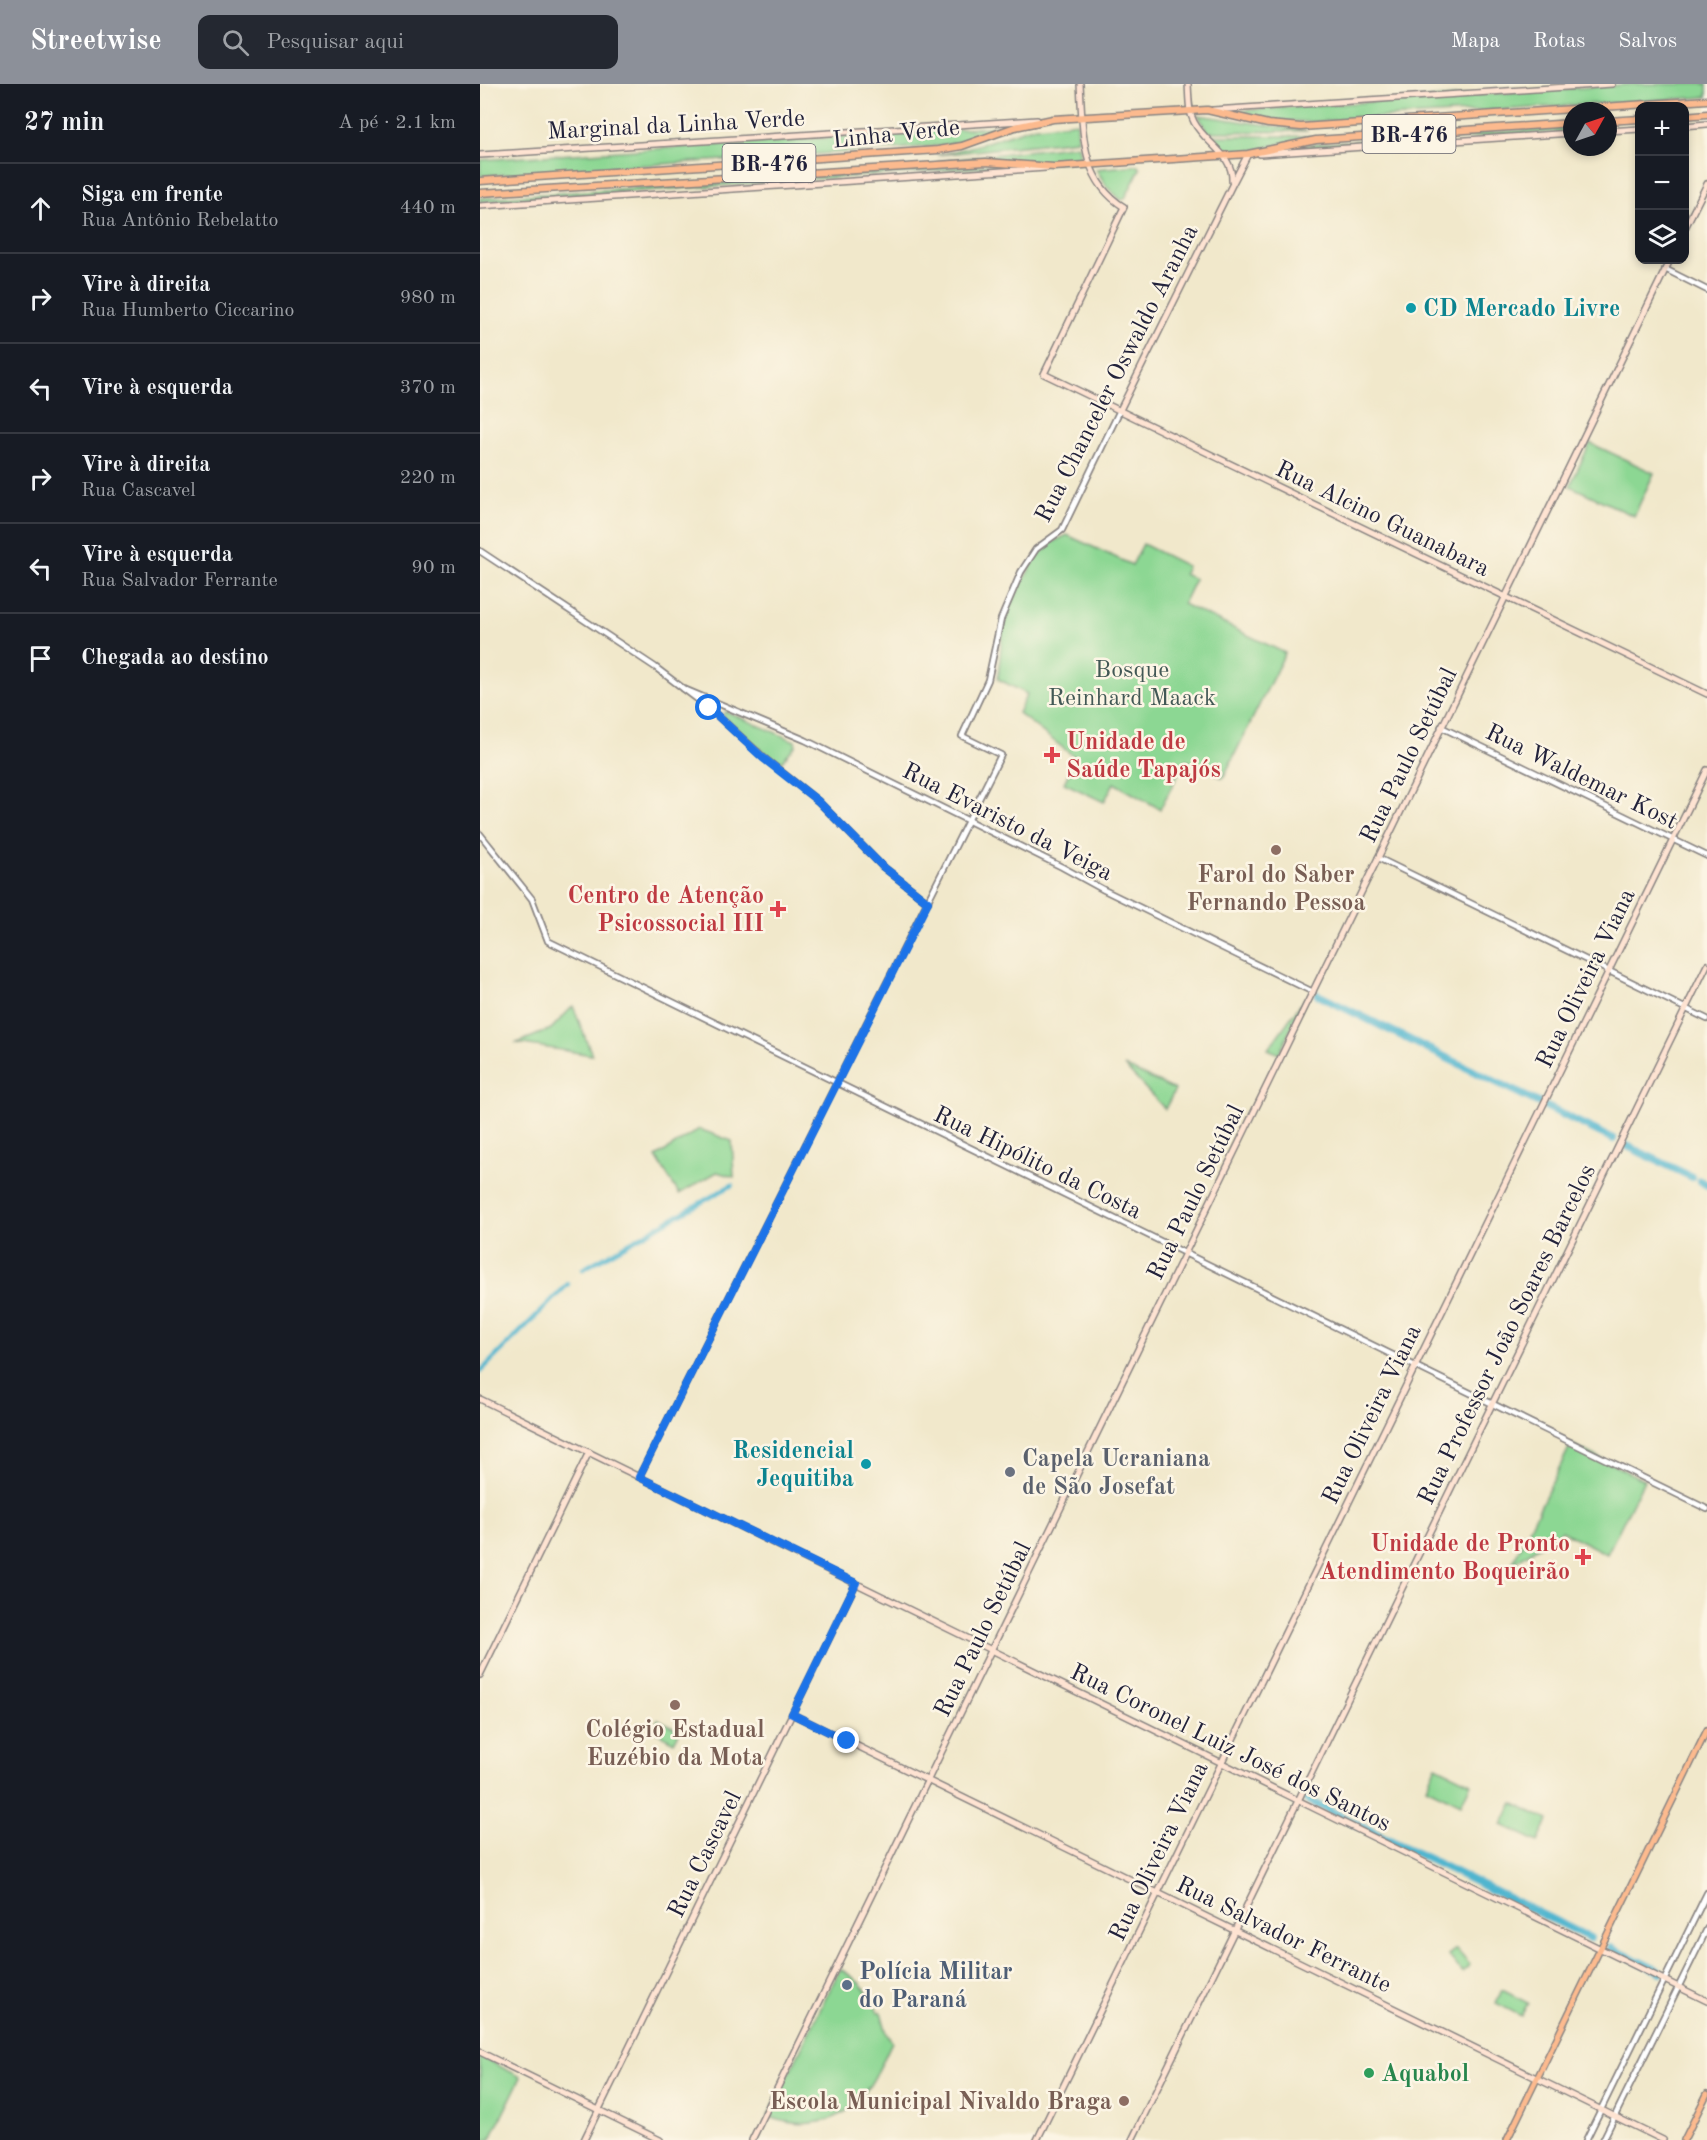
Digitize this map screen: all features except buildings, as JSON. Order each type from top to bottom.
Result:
[{"type":"highway","name":"Linha Verde","points":[[480,181],[914,153],[962,146],[1015,127],[1053,119],[1082,117],[1207,110],[1268,124],[1301,127],[1707,100]]},
{"type":"highway","points":[[1689,116],[1707,114]]},
{"type":"highway","points":[[1617,120],[1635,119]]},
{"type":"highway","name":"Linha Verde","points":[[480,193],[986,162],[1054,167],[1088,165],[1248,154],[1316,140],[1563,124]]},
{"type":"main road","points":[[1080,84],[1088,165]]},
{"type":"main road","points":[[1188,84],[1190,111],[1201,133],[1224,154],[1231,167],[1232,185]]},
{"type":"main road","points":[[1207,110],[1612,84]]},
{"type":"main road","name":"Marginal da Linha Verde","points":[[480,155],[1053,119]]},
{"type":"main road","points":[[1689,126],[1707,124]]},
{"type":"main road","points":[[1617,130],[1635,129]]},
{"type":"main road","points":[[1248,154],[1563,134]]},
{"type":"main road","name":"Rua Chanceler Oswaldo Aranha","points":[[1120,411],[1248,154]]},
{"type":"main road","name":"Rua Alcino Guanabara","points":[[1088,165],[1105,191],[1124,207],[1044,374],[1707,694]]},
{"type":"main road","points":[[480,206],[915,179],[1054,167]]},
{"type":"main road","points":[[1689,220],[1707,184]]},
{"type":"main road","name":"Rua Paulo Setúbal","points":[[752,2140],[1668,264]]},
{"type":"main road","name":"Rua Oliveira Viana","points":[[1037,2140],[1707,770]]},
{"type":"main road","name":"Rua Professor João Soares Barcelos","points":[[1132,2140],[1707,965]]},
{"type":"main road","name":"Rua Coronel Luiz José dos Santos","points":[[480,1399],[1707,2001]]},
{"type":"main road","points":[[480,1675],[589,1452]]},
{"type":"main road","name":"Rua Cascavel","points":[[584,2140],[856,1583]]},
{"type":"main road","name":"Rua Salvador Ferrante","points":[[792,1714],[1664,2140]]},
{"type":"main road","points":[[1507,2140],[1707,1730]]},
{"type":"main road","points":[[480,2052],[660,2140]]},
{"type":"main road","points":[[1684,2140],[1707,2094]]},
{"type":"street","points":[[1665,269],[1707,290]]},
{"type":"street","name":"Rua Chanceler Oswaldo Aranha","points":[[969,821],[1001,755],[962,736],[988,680],[1000,619],[1021,572],[1036,549],[1062,530],[1120,411]]},
{"type":"street","points":[[480,551],[684,689],[718,716],[763,758],[818,801],[882,866],[928,902]]},
{"type":"street","name":"Rua Evaristo da Veiga","points":[[684,689],[805,740],[1104,891],[1313,992]]},
{"type":"street","points":[[718,716],[724,706]]},
{"type":"street","name":"Rua Waldemar Kost","points":[[1441,728],[1707,856]]},
{"type":"street","points":[[639,1477],[969,821]]},
{"type":"street","name":"Rua Hipólito da Costa","points":[[480,834],[532,898],[548,941],[1707,1509]]},
{"type":"street","points":[[1378,858],[1707,1018]]},
{"type":"street","points":[[1586,2140],[1707,1893]]},
{"type":"street","points":[[1603,2140],[1707,1929]]},
{"type":"green space","points":[[1637,84],[1707,84],[1707,97],[1617,103],[1563,102],[1563,106],[1310,122],[1272,120],[1235,111]]},
{"type":"green space","points":[[1198,115],[1308,131],[1208,132]]},
{"type":"green space","points":[[1077,122],[1078,140],[937,155],[975,146],[1029,128]]},
{"type":"green space","points":[[1010,126],[977,138],[940,146],[480,176],[480,160]]},
{"type":"green space","points":[[1563,128],[1563,132],[1280,150],[1314,144]]},
{"type":"green space","points":[[1212,136],[1309,137],[1257,150],[1237,152],[1224,148]]},
{"type":"green space","points":[[1078,145],[1081,161],[1038,162],[987,158],[938,161]]},
{"type":"green space","points":[[985,165],[1012,166],[480,202],[480,198]]},
{"type":"green space","points":[[1138,165],[1140,169],[1125,198],[1121,200],[1107,187],[1096,169]]},
{"type":"green space","points":[[1590,443],[1654,473],[1634,516],[1570,486]]},
{"type":"green space","name":"Bosque Reinhard Maack","points":[[1067,535],[1132,565],[1143,544],[1187,566],[1184,574],[1195,579],[1183,604],[1285,653],[1223,778],[1186,760],[1160,809],[1114,783],[1104,802],[1064,783],[1076,758],[1018,713],[1027,694],[998,679],[1003,625],[1009,607],[1034,561],[1048,544]]},
{"type":"green space","points":[[725,711],[795,741],[796,745],[781,762],[776,763],[723,716]]},
{"type":"green space","points":[[1305,998],[1279,1054],[1268,1049]]},
{"type":"green space","points":[[573,1006],[592,1055],[517,1043],[551,1029]]},
{"type":"green space","points":[[1124,1066],[1175,1090],[1165,1109]]},
{"type":"green space","points":[[699,1129],[732,1141],[734,1177],[717,1172],[679,1194],[656,1157]]},
{"type":"green space","points":[[1571,1444],[1644,1480],[1607,1554],[1562,1531],[1512,1564]]},
{"type":"green space","points":[[658,1719],[680,1731],[674,1742],[652,1730]]},
{"type":"green space","points":[[1436,1766],[1471,1783],[1461,1804],[1426,1787]]},
{"type":"green space","points":[[1513,1803],[1548,1820],[1538,1842],[1502,1825]]},
{"type":"green space","points":[[1456,1949],[1470,1965],[1462,1972],[1448,1955]]},
{"type":"green space","points":[[840,1969],[863,1987],[878,2012],[881,2012],[887,2034],[892,2042],[880,2067],[857,2102],[834,2117],[822,2122],[795,2123],[768,2116]]},
{"type":"green space","points":[[1502,1990],[1528,2003],[1521,2016],[1496,2003]]},
{"type":"green space","points":[[480,2056],[521,2077],[490,2140],[480,2140]]},
{"type":"waterway","points":[[1318,995],[1539,1103]]},
{"type":"waterway","points":[[1547,1107],[1613,1139]]},
{"type":"waterway","points":[[1625,1145],[1692,1177]]},
{"type":"waterway","points":[[1700,1181],[1707,1185]]},
{"type":"waterway","points":[[583,1269],[732,1185]]},
{"type":"waterway","points":[[480,1372],[568,1284]]},
{"type":"waterway","points":[[1306,1799],[1590,1938]]},
{"type":"waterway","points":[[1611,1948],[1661,1972]]},
{"type":"place","name":"CD Mercado Livre","points":[[1411,308]]},
{"type":"place","name":"Unidade de Saúde Tapajós","points":[[1052,755]]},
{"type":"place","name":"Farol do Saber Fernando Pessoa","points":[[1276,850]]},
{"type":"place","name":"Centro de Atenção Psicossocial III","points":[[778,909]]},
{"type":"place","name":"Residencial Jequitiba","points":[[866,1464]]},
{"type":"place","name":"Capela Ucraniana de São Josefat","points":[[1010,1472]]},
{"type":"place","name":"Unidade de Pronto Atendimento Boqueirão","points":[[1583,1557]]},
{"type":"place","name":"Colégio Estadual Euzébio da Mota","points":[[675,1705]]},
{"type":"place","name":"Polícia Militar do Paraná","points":[[847,1985]]},
{"type":"place","name":"Aquabol","points":[[1369,2073]]},
{"type":"place","name":"Escola Municipal Nivaldo Braga","points":[[1124,2101]]},
{"type":"route","points":[[709,708],[763,758],[818,801],[860,846],[900,882],[928,902],[639,1477],[856,1583],[792,1714],[847,1741]]}]
